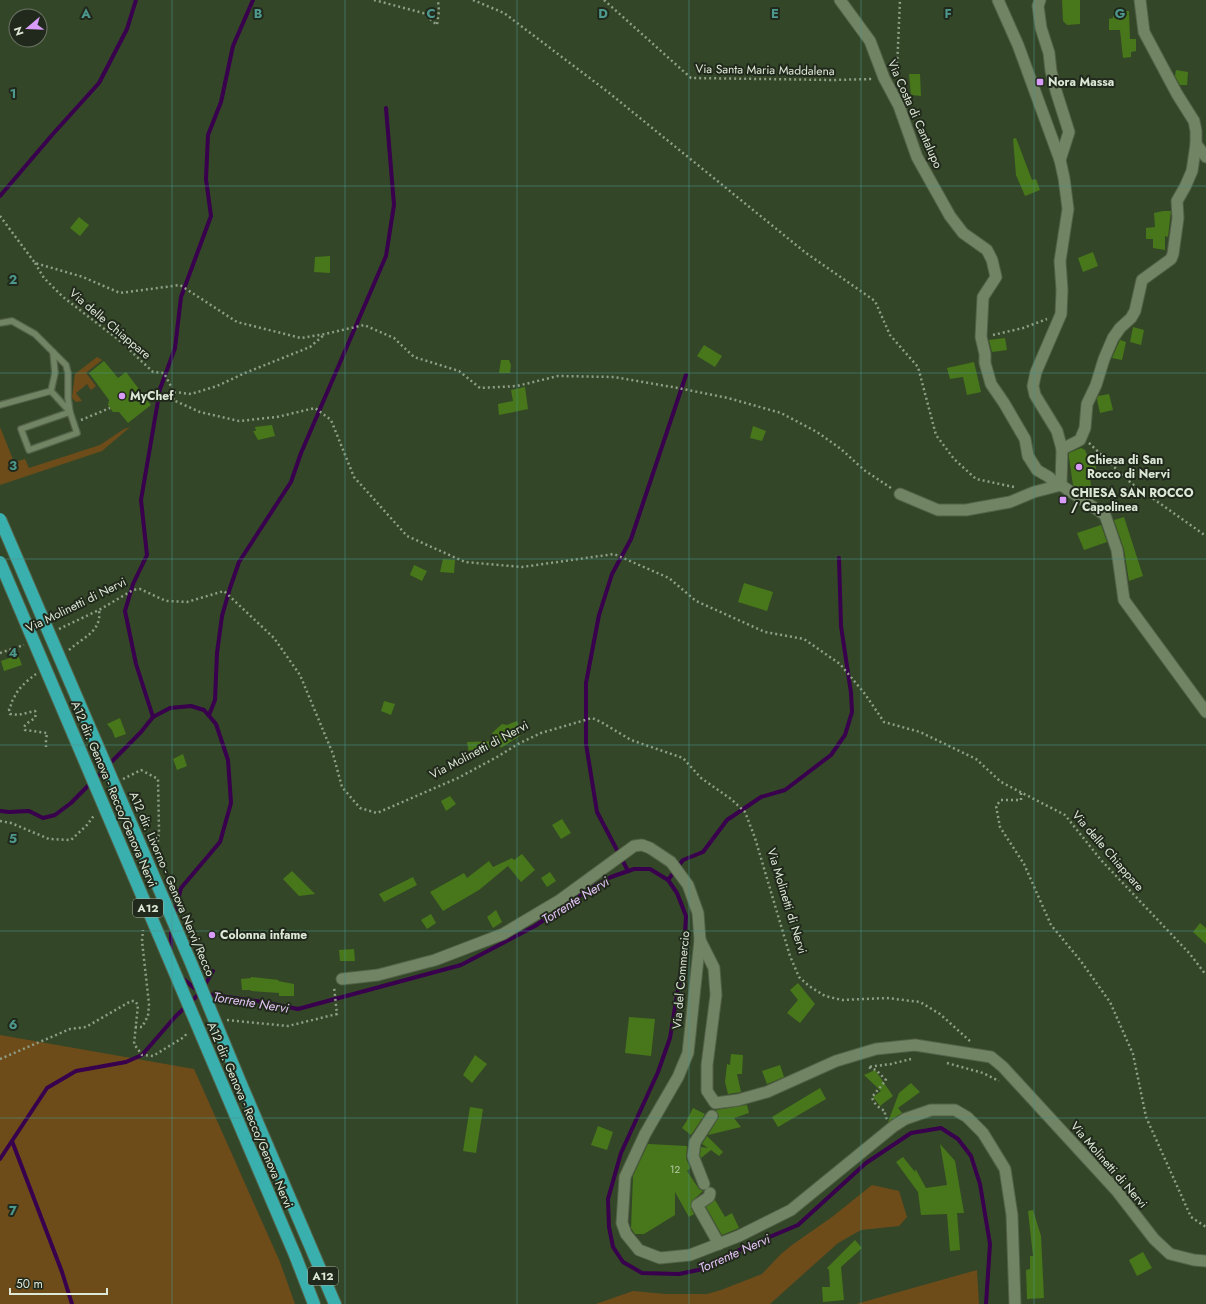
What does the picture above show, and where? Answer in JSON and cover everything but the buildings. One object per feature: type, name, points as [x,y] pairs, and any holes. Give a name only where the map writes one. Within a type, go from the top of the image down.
[{"type":"highway","name":"A12 dir. Livorno - Genova Nervi/Recco","points":[[0,519],[335,1304]]},
{"type":"highway","name":"A12 dir. Genova - Recco/Genova Nervi","points":[[0,562],[295,1255],[314,1304]]},
{"type":"street","name":"Via Costa di Cantalupo","points":[[840,0],[870,41],[884,78],[899,106],[917,157],[950,216],[963,233],[987,250],[992,260],[996,277],[983,297],[981,337],[985,354],[985,364],[991,384],[1025,439],[1028,456],[1037,470],[1105,515],[1117,550],[1124,600],[1206,712]]},
{"type":"street","points":[[900,494],[938,510],[966,510],[1010,502],[1034,492],[1059,485],[1062,449],[1057,431],[1034,395],[1033,386],[1036,372],[1061,314],[1062,290],[1060,261],[1068,209],[1060,160],[1018,45],[998,0]]},
{"type":"street","points":[[1004,13],[1007,0]]},
{"type":"street","points":[[1040,0],[1038,6],[1041,28],[1049,53],[1051,72],[1056,91],[1069,132],[1060,160]]},
{"type":"street","points":[[1062,449],[1080,440],[1085,428],[1087,404],[1096,385],[1104,359],[1120,328],[1131,318],[1135,310],[1142,280],[1171,259],[1178,218],[1177,201],[1186,187],[1192,171],[1196,144],[1194,121],[1177,94],[1144,32],[1140,0]]},
{"type":"street","points":[[1196,144],[1202,136],[1206,134]]},
{"type":"street","points":[[1196,144],[1206,157]]},
{"type":"street","name":"Via del Commercio","points":[[342,979],[378,976],[435,960],[503,934],[560,900],[634,846],[642,845],[650,848],[671,862],[688,885],[698,913],[700,940],[688,1053],[678,1077],[645,1134],[625,1177],[622,1223],[626,1234],[639,1250],[660,1258],[690,1256],[739,1236],[791,1210],[894,1126],[905,1119],[931,1110],[955,1110],[967,1117],[983,1133],[1005,1169],[1012,1215],[1015,1304]]},
{"type":"street","name":"Via Molinetti di Nervi","points":[[700,940],[714,968],[716,995],[707,1065],[707,1091],[715,1103],[738,1100],[767,1092],[836,1061],[876,1049],[915,1045],[991,1057],[1003,1067],[1116,1190],[1154,1239],[1170,1254],[1194,1260],[1206,1260]]},
{"type":"street","points":[[712,1116],[695,1142],[693,1156],[709,1197],[697,1205],[719,1244]]},
{"type":"lane","points":[[0,323],[12,321],[35,334],[66,365],[68,373],[68,398],[70,412],[77,433],[29,450],[21,429],[70,412]]},
{"type":"lane","points":[[51,391],[55,373],[54,352]]},
{"type":"lane","points":[[0,405],[51,391]]},
{"type":"lane","points":[[51,391],[70,412]]},
{"type":"path","points":[[374,0],[423,13],[437,25],[439,11],[438,0]]},
{"type":"path","points":[[473,0],[504,13],[608,92],[806,253],[875,301],[890,335],[918,367],[936,434],[954,459],[976,479],[1034,492]]},
{"type":"path","name":"Via Santa Maria Maddalena","points":[[604,0],[691,78],[834,80],[884,78]]},
{"type":"path","points":[[884,78],[897,68],[900,0]]},
{"type":"path","points":[[0,216],[35,263],[83,277],[120,293],[180,286],[237,322],[301,338],[325,334],[364,324],[394,338],[414,358],[459,371],[480,388],[517,386],[558,376],[614,377],[728,398],[780,413],[817,432],[841,449],[864,470],[900,494]]},
{"type":"path","name":"Via delle Chiappare","points":[[35,263],[44,278],[63,297],[120,341],[153,372],[164,373],[174,392],[173,400],[200,412],[239,420],[277,417],[315,408],[331,420],[354,477],[407,536],[465,562],[522,567],[614,554],[669,578],[696,601],[766,632],[804,639],[840,664],[865,694],[884,722],[920,732],[976,760],[1001,782],[1065,815],[1101,860],[1190,954],[1206,975]]},
{"type":"path","points":[[981,337],[1022,328],[1061,314]]},
{"type":"path","points":[[174,392],[191,394],[217,386],[310,347],[325,334]]},
{"type":"path","points":[[74,423],[110,408]]},
{"type":"path","points":[[1080,440],[1092,444],[1131,483],[1206,536]]},
{"type":"path","name":"Via Molinetti di Nervi","points":[[54,631],[100,610],[133,590],[140,589],[166,601],[187,602],[224,591],[274,638],[300,675],[333,754],[342,787],[360,808],[377,813],[458,778],[518,744],[541,733],[592,718],[631,740],[683,758],[701,778],[731,799],[745,812],[755,838],[790,956],[799,977],[808,986],[825,996],[842,1000],[887,998],[920,1002],[940,1014],[975,1044]]},
{"type":"path","name":"Via Molinetti di Nervi","points":[[0,654],[26,644]]},
{"type":"path","points":[[1021,792],[1021,800],[1000,800],[996,806],[1000,827],[1024,864],[1051,925],[1080,960],[1110,1002],[1133,1054],[1146,1118],[1190,1217],[1206,1227]]},
{"type":"path","points":[[222,1019],[288,1026],[337,1014],[334,986],[342,979]]},
{"type":"path","points":[[0,1059],[70,1029],[86,1028],[131,1001],[135,1001],[138,1005],[134,1044],[142,1055],[153,1056],[184,1037],[192,1027]]},
{"type":"path","points":[[894,1126],[885,1116],[885,1111],[873,1102],[872,1096],[886,1080],[876,1070],[868,1067],[891,1064],[918,1057]]},
{"type":"path","points":[[946,1063],[983,1073],[1002,1082]]},
{"type":"shaded area","points":[[97,357],[102,360],[86,373],[96,386],[91,390],[87,384],[76,393],[82,401],[76,402],[72,398],[75,374]]},
{"type":"shaded area","points":[[0,427],[14,462],[25,459],[29,468],[100,445],[124,429],[130,427],[102,451],[0,485]]},
{"type":"shaded area","points":[[0,1035],[194,1069],[280,1262],[295,1304],[0,1304]]},
{"type":"shaded area","points":[[872,1185],[899,1191],[907,1217],[899,1226],[861,1230],[838,1243],[770,1304],[596,1304],[633,1291],[665,1294],[707,1294],[762,1274],[792,1245],[832,1217]]},
{"type":"shaded area","points":[[977,1270],[979,1304],[856,1304]]},
{"type":"waterway","points":[[0,196],[99,83],[127,29],[136,0]]},
{"type":"waterway","points":[[153,717],[136,664],[125,611],[133,584],[147,555],[141,500],[160,389],[175,348],[181,297],[211,216],[206,179],[208,135],[221,102],[233,46],[253,0]]},
{"type":"waterway","points":[[209,715],[215,700],[217,653],[222,616],[239,562],[291,482],[301,453],[386,256],[394,205],[386,108]]},
{"type":"waterway","points":[[628,871],[597,812],[586,744],[586,683],[599,615],[612,574],[631,539],[686,375]]},
{"type":"waterway","points":[[668,880],[683,860],[703,852],[727,820],[761,797],[785,790],[831,755],[845,735],[852,712],[851,693],[841,626],[839,558]]},
{"type":"waterway","name":"Torrente Nervi","points":[[0,811],[29,811],[43,818],[55,815],[71,803],[141,732],[153,717],[170,708],[191,706],[204,710],[216,724],[228,760],[231,803],[220,842],[181,888],[174,915]]},
{"type":"waterway","name":"Torrente Nervi","points":[[207,994],[263,1002],[298,1009],[461,965],[535,926],[588,890],[611,877],[634,869],[650,869],[668,880],[677,893],[686,916],[684,952],[670,1038],[658,1072],[621,1153],[608,1199],[609,1227],[613,1247],[623,1262],[642,1273],[679,1274],[703,1269],[743,1248],[798,1225],[866,1163],[911,1133],[941,1128],[958,1139],[971,1156],[980,1184],[990,1244],[986,1304]]},
{"type":"waterway","name":"Torrente Nervi","points":[[171,927],[171,952]]},
{"type":"waterway","points":[[0,1159],[47,1088],[76,1071],[126,1062],[142,1055],[175,1017],[200,993],[213,971]]},
{"type":"waterway","name":"Torrente Nervi","points":[[181,977],[199,992]]},
{"type":"waterway","points":[[12,1141],[62,1272],[72,1304]]},
{"type":"place","name":"Nora Massa","points":[[1040,82]]},
{"type":"place","name":"MyChef","points":[[122,396]]},
{"type":"place","name":"Chiesa di San Rocco di Nervi","points":[[1079,467]]},
{"type":"place","name":"CHIESA SAN ROCCO / Capolinea","points":[[1063,500]]},
{"type":"place","name":"Colonna infame","points":[[212,935]]}]
